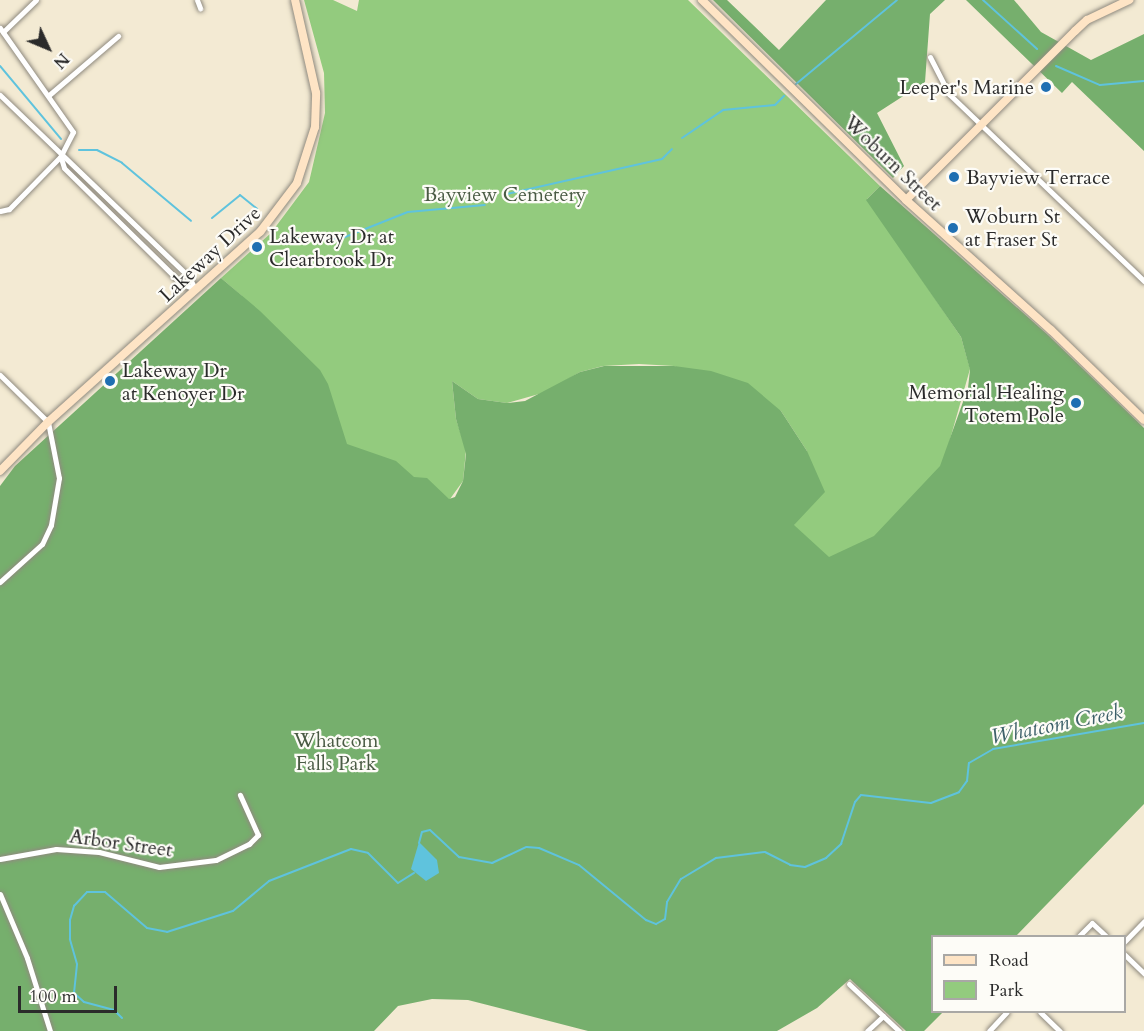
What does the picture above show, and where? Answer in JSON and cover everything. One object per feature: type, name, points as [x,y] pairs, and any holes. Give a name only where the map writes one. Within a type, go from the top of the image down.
[{"type":"street","points":[[0,211],[9,209],[60,157],[73,132],[1,30],[36,0]]},
{"type":"street","points":[[197,0],[200,8]]},
{"type":"street","name":"Lakeway Drive","points":[[0,471],[48,422],[260,232],[302,174],[315,127],[316,93],[295,0]]},
{"type":"street","name":"Woburn Street","points":[[702,0],[906,200],[1051,330],[1144,420]]},
{"type":"street","points":[[906,200],[1074,31],[1087,20],[1129,0]]},
{"type":"street","points":[[49,95],[118,36]]},
{"type":"street","points":[[930,57],[949,94],[1144,281]]},
{"type":"street","points":[[0,95],[60,157],[144,232],[189,277],[195,289]]},
{"type":"street","points":[[60,157],[64,168],[182,284],[195,289]]},
{"type":"street","points":[[0,375],[48,422],[58,471],[51,525],[39,548],[0,582]]},
{"type":"street","name":"Arbor Street","points":[[0,859],[56,849],[99,852],[159,867],[216,860],[249,844],[258,835],[240,795]]},
{"type":"street","points":[[0,894],[27,958],[50,1031]]},
{"type":"street","points":[[1126,941],[1144,921]]},
{"type":"street","points":[[1080,935],[1092,923],[1105,935]]},
{"type":"street","points":[[1126,955],[1144,973]]},
{"type":"street","points":[[849,984],[899,1031]]},
{"type":"street","points":[[988,1031],[1005,1013]]},
{"type":"street","points":[[1042,1013],[1060,1031]]},
{"type":"street","points":[[867,1031],[883,1016]]},
{"type":"green space","name":"Bayview Cemetery","points":[[304,0],[333,0],[357,11],[359,0],[688,0],[880,186],[867,199],[961,337],[970,369],[926,524],[425,814],[179,355],[242,296],[221,278],[271,233],[309,182],[325,113],[324,73]],"holes":[[[639,364],[674,366],[781,411],[807,451],[794,525],[450,499],[463,481],[466,450],[456,419],[452,381],[478,399],[507,403],[546,392],[580,372],[603,366]]]},
{"type":"green space","points":[[713,0],[727,0],[779,50],[826,0],[945,0],[930,14],[925,82],[877,113],[904,166],[893,178]]},
{"type":"green space","points":[[966,0],[1014,0],[1041,32],[1091,60],[1144,34],[1144,151],[1072,82],[1062,93]]},
{"type":"green space","name":"Whatcom Falls Park","points":[[880,186],[1048,335],[1144,428],[1144,804],[1017,935],[931,935],[931,1013],[942,1013],[924,1031],[906,1031],[850,979],[817,1008],[777,1031],[588,1031],[468,1000],[432,999],[398,1006],[374,1031],[0,1031],[0,486],[15,466],[221,278],[260,311],[320,370],[328,384],[347,444],[396,461],[414,477],[427,478],[449,499],[455,497],[463,481],[466,454],[456,419],[452,381],[478,399],[507,403],[525,401],[580,372],[604,366],[674,366],[711,371],[748,383],[781,411],[807,451],[825,492],[794,525],[829,557],[874,536],[940,466],[968,388],[970,370],[961,337],[866,200]]},
{"type":"water","points":[[419,842],[437,860],[439,873],[426,881],[411,869]]},
{"type":"waterway","points":[[796,84],[897,0]]},
{"type":"waterway","points":[[983,0],[1037,49]]},
{"type":"waterway","points":[[0,66],[61,139]]},
{"type":"waterway","points":[[1056,66],[1100,85],[1144,81]]},
{"type":"waterway","points":[[682,138],[723,110],[775,105],[784,96]]},
{"type":"waterway","points":[[507,194],[662,159],[672,149]]},
{"type":"waterway","points":[[79,150],[97,150],[122,163],[191,221]]},
{"type":"waterway","points":[[212,218],[240,195],[257,209]]},
{"type":"waterway","points":[[283,239],[340,239],[408,212],[485,205]]},
{"type":"waterway","name":"Whatcom Creek","points":[[419,843],[422,832],[430,830],[459,857],[492,863],[527,847],[539,848],[579,865],[646,920],[656,924],[665,919],[667,902],[681,879],[716,858],[765,852],[790,865],[805,867],[826,858],[841,844],[855,802],[861,795],[931,803],[959,792],[967,781],[969,763],[993,749],[1144,723]]},
{"type":"waterway","name":"Whatcom Creek","points":[[122,1018],[114,1010],[84,1002],[74,993],[77,964],[70,939],[70,920],[74,906],[87,892],[105,892],[147,928],[167,932],[233,911],[269,881],[351,849],[368,853],[398,883],[414,873]]},
{"type":"place","name":"Leeper's Marine","points":[[1046,87]]},
{"type":"place","name":"Bayview Terrace","points":[[954,177]]},
{"type":"place","name":"Woburn St at Fraser St","points":[[953,228]]},
{"type":"place","name":"Lakeway Dr at Clearbrook Dr","points":[[257,247]]},
{"type":"place","name":"Lakeway Dr at Kenoyer Dr","points":[[110,381]]},
{"type":"place","name":"Memorial Healing Totem Pole","points":[[1076,403]]}]
